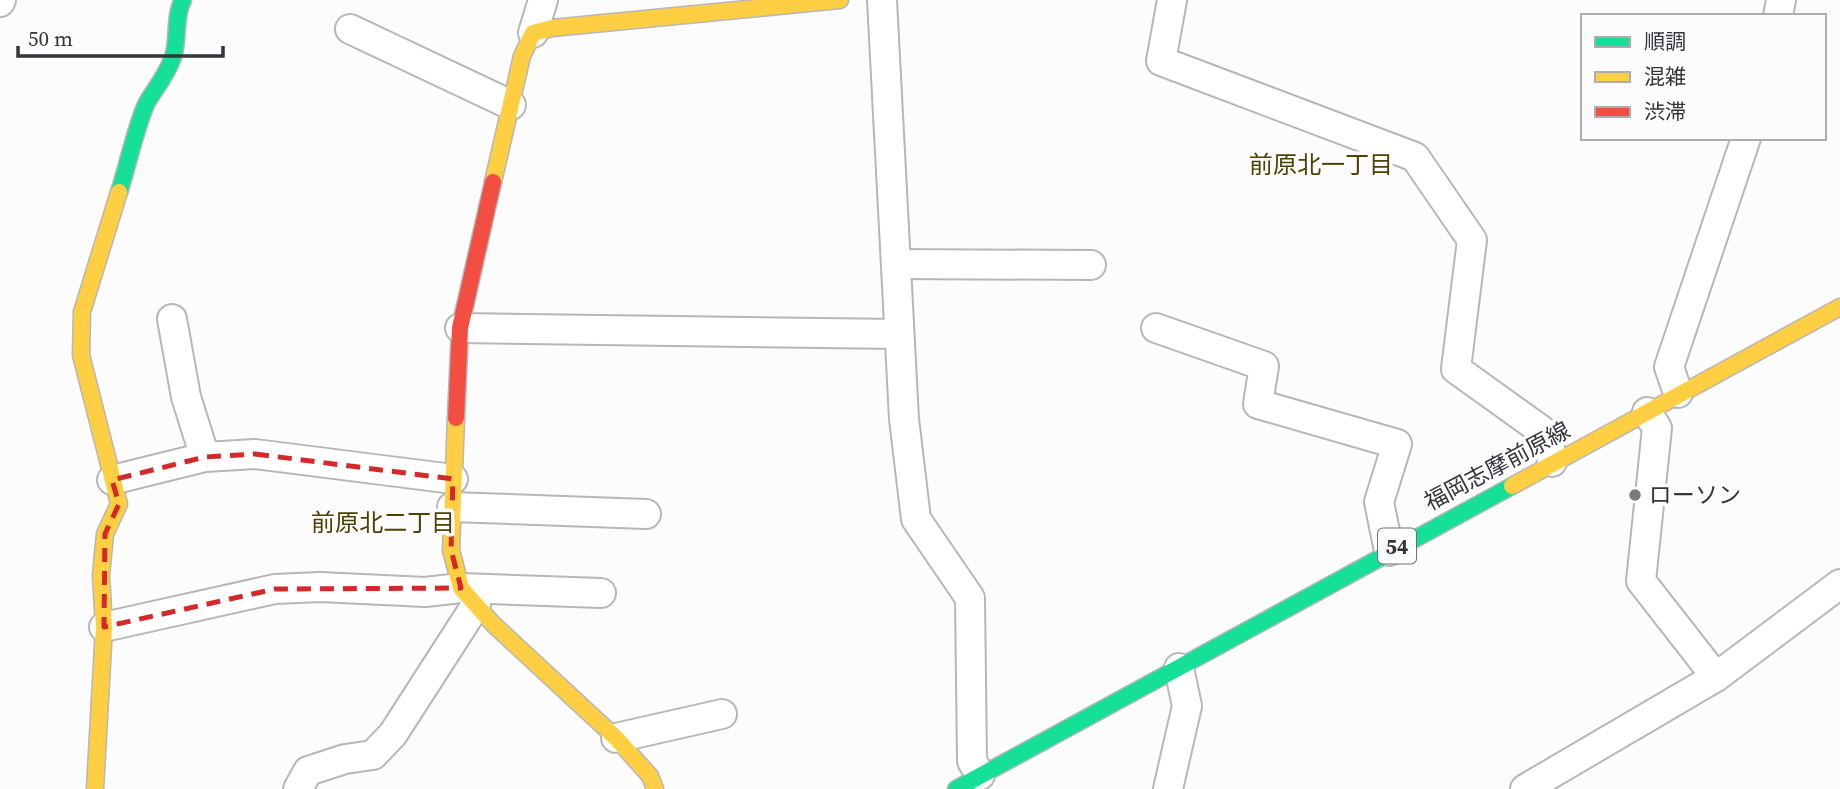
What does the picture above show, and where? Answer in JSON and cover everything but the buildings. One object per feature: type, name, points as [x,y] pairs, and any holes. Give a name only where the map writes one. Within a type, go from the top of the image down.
[{"type":"street","points":[[95,789],[104,627],[101,575],[105,534],[119,504],[81,355],[82,312],[148,100],[162,86],[181,23],[178,9],[183,0]]},
{"type":"street","points":[[543,0],[533,33],[522,56],[460,328],[451,550],[469,596],[616,738],[650,776],[656,789]]},
{"type":"street","points":[[533,33],[552,28],[840,0]]},
{"type":"street","points":[[882,0],[904,419],[916,519],[970,598],[972,761],[980,775]]},
{"type":"street","points":[[1172,0],[1161,61],[1415,157],[1472,240],[1456,369],[1548,435],[1552,462]]},
{"type":"street","points":[[350,29],[511,105]]},
{"type":"street","points":[[1678,393],[1670,367],[1745,140]]},
{"type":"street","points":[[895,264],[1091,265]]},
{"type":"street","name":"福岡志摩前原線","points":[[956,789],[1840,307]]},
{"type":"street","points":[[172,319],[186,397],[205,457]]},
{"type":"street","points":[[460,328],[899,334]]},
{"type":"street","points":[[1156,328],[1264,366],[1258,404],[1397,444],[1378,502],[1389,551]]},
{"type":"street","points":[[1647,412],[1657,428],[1641,581],[1716,677]]},
{"type":"street","points":[[112,480],[205,457],[256,454],[453,493],[646,514]]},
{"type":"street","points":[[1525,789],[1716,677],[1840,584]]},
{"type":"street","points":[[104,627],[275,589],[320,587],[469,596],[601,593]]},
{"type":"street","points":[[298,789],[308,771],[345,759],[373,755],[393,734],[469,596]]},
{"type":"street","points":[[1168,789],[1187,706],[1179,668]]},
{"type":"street","points":[[616,738],[722,714]]},
{"type":"highlighted area","points":[[255,454],[453,479],[451,550],[461,588],[275,589],[104,627],[105,534],[119,504],[112,480],[205,457]]},
{"type":"traffic: fast","points":[[119,192],[145,106],[173,57],[178,13],[183,0]]},
{"type":"traffic: fast","points":[[956,789],[1512,486]]},
{"type":"traffic: slow","points":[[493,182],[522,56],[533,33],[552,28],[840,0]]},
{"type":"traffic: slow","points":[[95,789],[104,627],[101,575],[105,534],[119,504],[81,355],[82,312],[119,192]]},
{"type":"traffic: slow","points":[[1512,486],[1840,307]]},
{"type":"traffic: slow","points":[[456,418],[451,550],[461,588],[493,624],[616,738],[650,776],[655,789]]},
{"type":"traffic: jam","points":[[456,418],[460,328],[493,182]]},
{"type":"place","name":"ローソン","points":[[1635,495]]},
{"type":"district","name":"前原北一丁目","points":[[1321,164]]},
{"type":"district","name":"前原北二丁目","points":[[383,522]]}]
